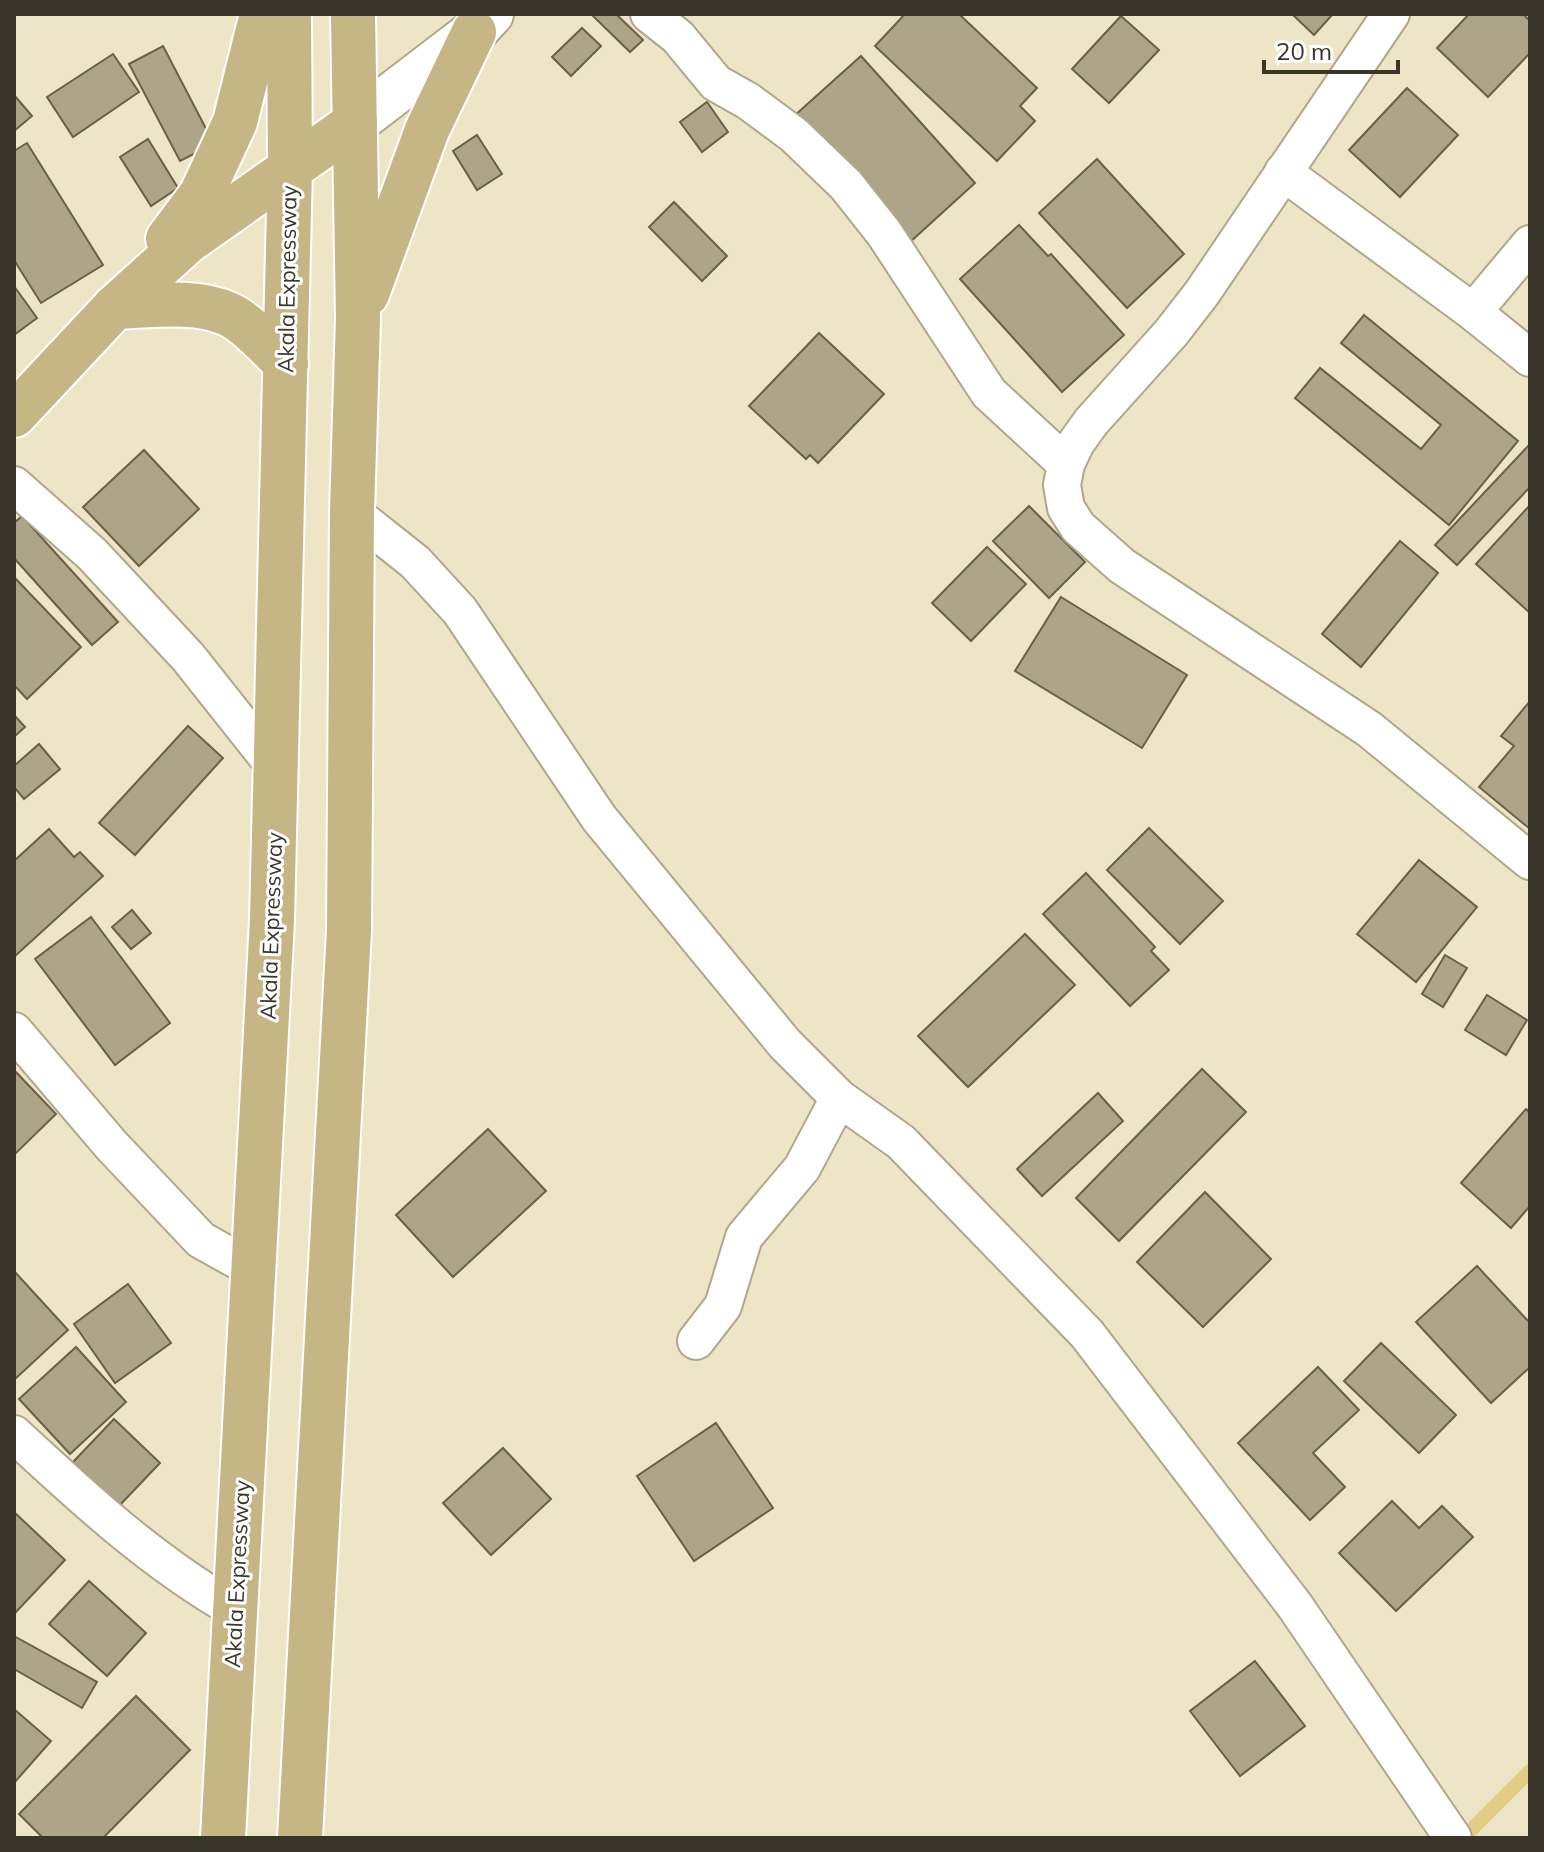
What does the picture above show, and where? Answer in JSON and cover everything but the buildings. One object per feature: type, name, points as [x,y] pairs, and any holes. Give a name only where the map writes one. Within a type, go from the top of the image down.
[{"type":"main road","name":"Akala Expressway","points":[[223,1838],[272,920],[290,168],[289,14]]},
{"type":"main road","points":[[300,1838],[349,930],[352,512],[358,319],[353,14]]},
{"type":"main road","points":[[115,307],[201,195],[235,122],[252,23]]},
{"type":"main road","points":[[358,319],[427,130],[482,23]]},
{"type":"main road","points":[[14,415],[115,307],[188,241],[355,123]]},
{"type":"main road","points":[[115,307],[198,305],[230,314],[286,364]]},
{"type":"street","points":[[649,14],[678,37],[716,83],[748,101],[794,135],[846,185],[884,233],[989,393],[1066,464]]},
{"type":"street","points":[[1391,14],[1202,293],[1076,443],[1066,464],[1062,485],[1066,508],[1078,527],[1122,566],[1369,729],[1530,861]]},
{"type":"street","points":[[355,123],[482,23]]},
{"type":"street","points":[[1283,172],[1473,312],[1530,358]]},
{"type":"street","points":[[1473,312],[1530,244]]},
{"type":"street","points":[[14,485],[92,554],[188,657],[276,768]]},
{"type":"street","points":[[352,512],[415,562],[460,611],[599,818],[785,1044],[839,1098],[901,1142],[1087,1334],[1295,1606],[1453,1838]]},
{"type":"street","points":[[14,1031],[112,1146],[201,1240],[253,1269]]},
{"type":"street","points":[[696,1341],[723,1306],[744,1237],[802,1168],[839,1098]]},
{"type":"street","points":[[14,1434],[119,1528],[186,1580],[236,1610]]},
{"type":"waterway","points":[[1463,1838],[1530,1771]]}]
